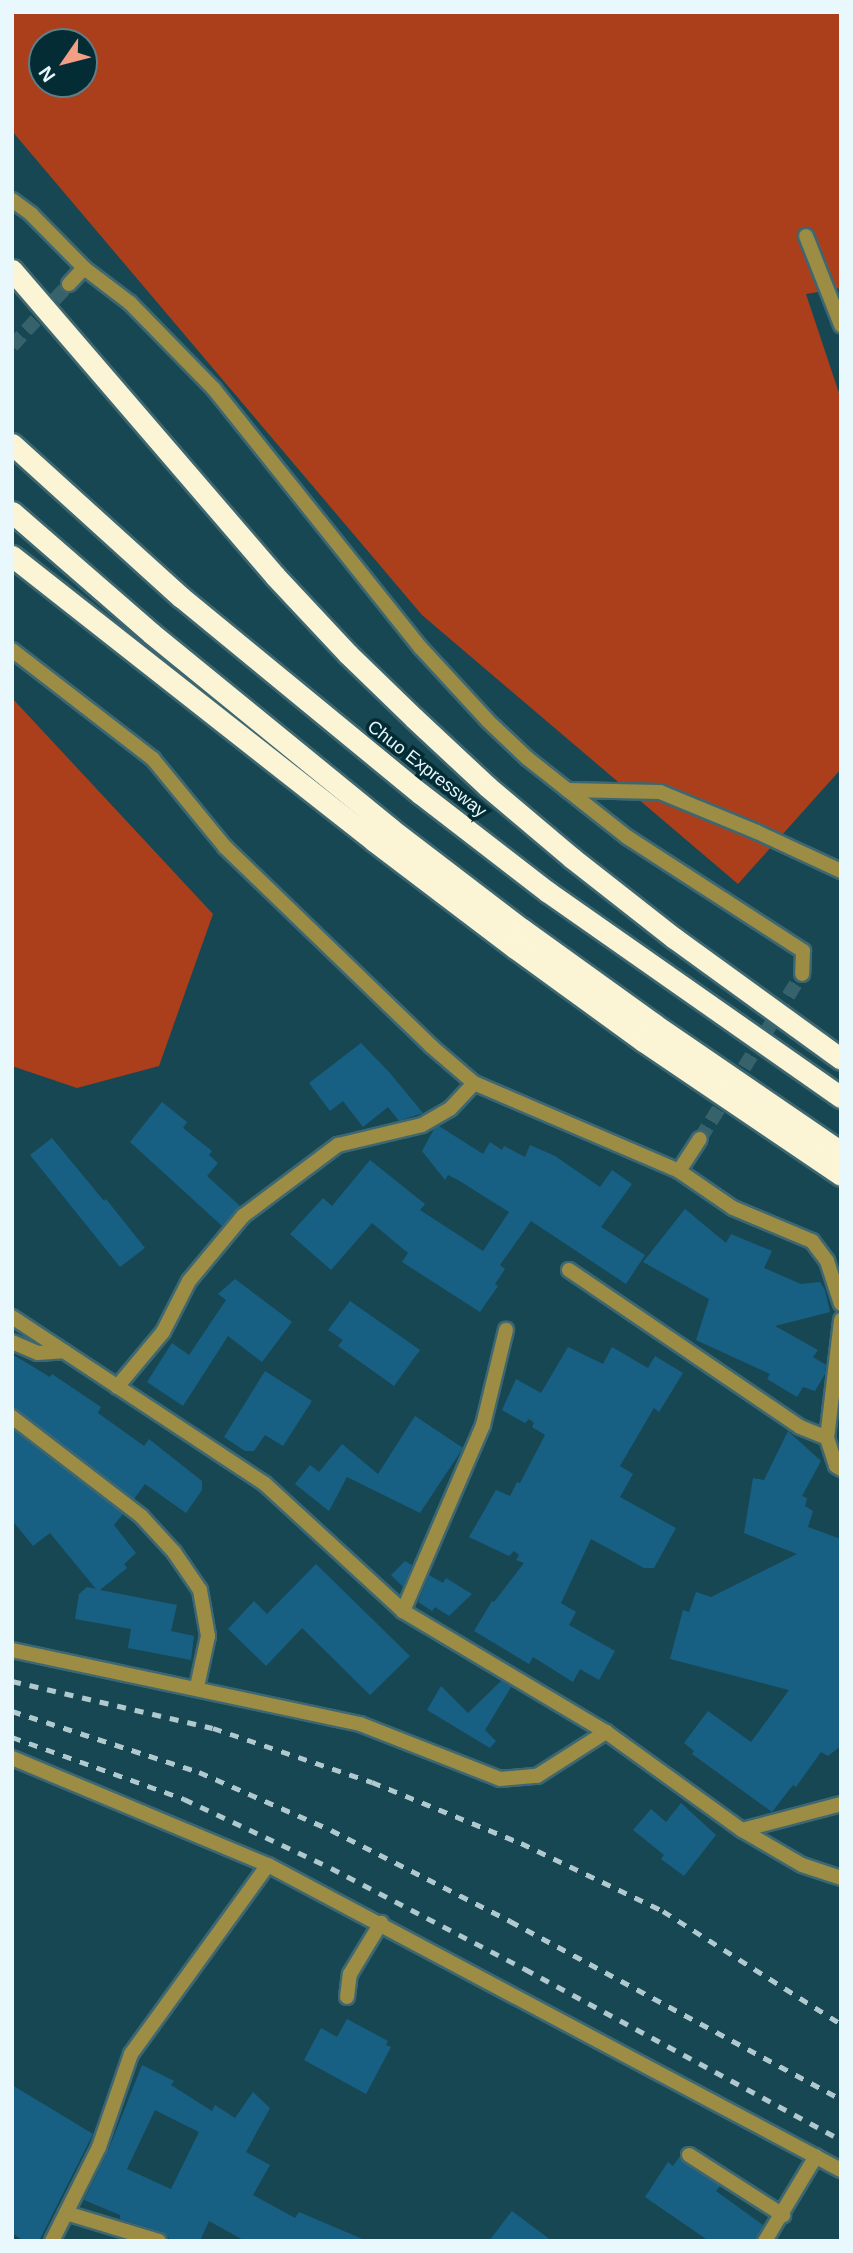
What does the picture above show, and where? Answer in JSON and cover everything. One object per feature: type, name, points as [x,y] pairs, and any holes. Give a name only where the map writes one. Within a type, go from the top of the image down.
[{"type":"highway","points":[[12,270],[275,576],[348,654],[414,718],[488,787],[572,858],[674,938],[841,1059]]},
{"type":"highway","name":"Chuo Expressway","points":[[12,444],[181,597],[421,794],[548,892],[841,1097]]},
{"type":"highway","points":[[12,512],[151,634],[413,845],[632,1008],[841,1152]]},
{"type":"highway","points":[[12,556],[374,841],[515,948],[654,1049],[841,1175]]},
{"type":"street","points":[[12,200],[31,214],[84,268],[130,303],[214,389],[420,647],[488,721],[567,790],[627,837],[803,951],[802,974]]},
{"type":"street","points":[[806,236],[841,325]]},
{"type":"street","points":[[69,284],[84,268]]},
{"type":"street","points":[[12,650],[153,759],[225,847],[431,1046],[474,1083],[679,1171],[733,1208],[812,1241],[827,1261],[841,1304]]},
{"type":"street","points":[[567,790],[660,792],[757,832],[841,871]]},
{"type":"street","points":[[117,1387],[163,1332],[189,1281],[243,1216],[338,1145],[422,1125],[450,1109],[474,1083]]},
{"type":"street","points":[[679,1171],[700,1139]]},
{"type":"street","points":[[569,1270],[800,1427],[827,1438]]},
{"type":"street","points":[[12,1317],[265,1484],[402,1611],[606,1732],[742,1830],[802,1865],[841,1878]]},
{"type":"street","points":[[841,1320],[827,1438],[836,1466],[841,1469]]},
{"type":"street","points":[[402,1611],[484,1426],[506,1330]]},
{"type":"street","points":[[12,1342],[38,1353],[64,1351]]},
{"type":"street","points":[[12,1417],[141,1516],[174,1552],[200,1590],[208,1636],[197,1687]]},
{"type":"street","points":[[12,1650],[197,1687],[360,1724],[500,1779],[537,1776],[606,1732]]},
{"type":"street","points":[[12,1758],[268,1865],[841,2170]]},
{"type":"street","points":[[742,1830],[841,1804]]},
{"type":"street","points":[[52,2241],[99,2147],[131,2054],[268,1865]]},
{"type":"street","points":[[346,1997],[350,1974],[381,1923]]},
{"type":"street","points":[[689,2155],[783,2215]]},
{"type":"street","points":[[765,2241],[816,2156]]},
{"type":"street","points":[[66,2213],[159,2241]]},
{"type":"shaded area","points":[[12,12],[841,12],[841,288],[806,294],[841,399],[841,769],[738,884],[422,615],[12,131]]},
{"type":"shaded area","points":[[12,698],[213,914],[159,1066],[77,1088],[12,1066]]},
{"type":"building","points":[[361,1043],[423,1113],[399,1121],[388,1107],[363,1127],[343,1101],[330,1111],[309,1083]]},
{"type":"building","points":[[162,1102],[187,1122],[183,1128],[212,1151],[209,1155],[218,1163],[207,1176],[240,1206],[222,1226],[130,1142]]},
{"type":"building","points":[[439,1126],[483,1154],[490,1142],[502,1150],[504,1146],[525,1157],[530,1145],[555,1156],[600,1187],[612,1170],[632,1184],[601,1227],[645,1255],[626,1284],[531,1221],[500,1265],[505,1269],[495,1284],[498,1286],[480,1312],[402,1262],[408,1253],[372,1223],[331,1270],[290,1234],[323,1198],[332,1206],[370,1160],[425,1204],[420,1210],[483,1251],[509,1212],[448,1175],[445,1180],[422,1151],[434,1129]]},
{"type":"building","points":[[52,1138],[145,1248],[120,1267],[30,1155]]},
{"type":"building","points":[[685,1209],[726,1243],[731,1234],[772,1251],[764,1268],[801,1284],[820,1282],[825,1290],[830,1312],[775,1326],[818,1350],[813,1357],[826,1365],[825,1374],[815,1391],[803,1387],[797,1397],[767,1379],[770,1374],[696,1340],[709,1299],[643,1262]]},
{"type":"building","points":[[235,1279],[292,1322],[262,1362],[228,1336],[183,1406],[147,1382],[172,1343],[189,1355],[226,1300],[218,1294]]},
{"type":"building","points":[[350,1301],[420,1350],[394,1386],[338,1346],[343,1340],[328,1330]]},
{"type":"building","points":[[568,1347],[603,1364],[612,1347],[648,1368],[655,1356],[683,1373],[659,1412],[654,1408],[620,1466],[633,1474],[620,1497],[676,1528],[654,1568],[644,1568],[591,1539],[561,1603],[576,1612],[569,1625],[615,1651],[599,1680],[580,1669],[573,1682],[533,1657],[529,1664],[474,1631],[492,1601],[494,1602],[524,1563],[516,1560],[519,1555],[514,1551],[509,1556],[469,1537],[496,1490],[510,1496],[517,1482],[520,1483],[545,1435],[532,1427],[534,1423],[529,1419],[525,1423],[502,1410],[516,1379],[541,1393]]},
{"type":"building","points":[[12,1354],[50,1377],[52,1374],[101,1407],[98,1413],[144,1446],[149,1439],[202,1481],[202,1490],[186,1513],[145,1484],[134,1499],[12,1408]]},
{"type":"building","points":[[265,1371],[312,1401],[283,1446],[265,1435],[254,1451],[245,1451],[224,1437]]},
{"type":"building","points":[[415,1416],[463,1448],[420,1513],[347,1477],[329,1511],[295,1484],[310,1465],[319,1472],[342,1444],[378,1474]]},
{"type":"building","points":[[12,1429],[123,1514],[114,1525],[136,1553],[124,1564],[127,1568],[100,1590],[177,1605],[171,1631],[194,1636],[191,1660],[128,1648],[131,1629],[75,1619],[79,1594],[87,1587],[96,1589],[50,1533],[33,1546],[12,1520]]},
{"type":"building","points":[[788,1431],[821,1461],[802,1496],[807,1498],[805,1506],[813,1511],[808,1527],[841,1539],[841,1746],[828,1756],[821,1752],[796,1787],[793,1785],[772,1812],[692,1754],[694,1751],[684,1743],[708,1711],[751,1742],[789,1690],[670,1659],[683,1610],[689,1612],[696,1592],[711,1597],[797,1554],[744,1533],[753,1478],[764,1480]]},
{"type":"building","points":[[405,1561],[412,1565],[403,1587],[391,1575]]},
{"type":"building","points":[[316,1564],[410,1656],[370,1695],[302,1628],[266,1666],[228,1629],[254,1601],[267,1614]]},
{"type":"building","points":[[429,1575],[443,1583],[446,1578],[472,1594],[449,1616],[435,1607],[432,1611],[418,1602]]},
{"type":"building","points":[[501,1681],[511,1687],[485,1730],[496,1741],[490,1748],[427,1710],[441,1686],[468,1713]]},
{"type":"building","points":[[681,1803],[716,1835],[684,1876],[661,1859],[664,1855],[633,1830],[651,1809],[666,1822]]},
{"type":"building","points":[[347,2019],[388,2041],[386,2045],[391,2047],[366,2094],[304,2060],[321,2028],[337,2037]]},
{"type":"building","points":[[142,2065],[174,2081],[171,2085],[212,2111],[215,2105],[235,2118],[253,2092],[270,2108],[246,2152],[270,2165],[253,2195],[295,2218],[299,2212],[367,2241],[245,2241],[209,2221],[200,2241],[172,2241],[162,2232],[120,2219],[120,2215],[84,2200],[108,2151]],"holes":[[[155,2110],[199,2132],[171,2189],[127,2169]]]},
{"type":"building","points":[[12,2085],[93,2134],[39,2241],[24,2241],[12,2233]]},
{"type":"building","points":[[680,2156],[684,2163],[720,2186],[716,2191],[763,2225],[755,2241],[709,2241],[645,2197],[668,2162],[673,2166]]},
{"type":"building","points":[[512,2211],[552,2241],[489,2241]]},
{"type":"tunnel","points":[[12,346],[69,284]]},
{"type":"tunnel","points":[[700,1139],[802,974]]},
{"type":"railway","points":[[12,1681],[213,1728],[372,1782],[521,1843],[663,1911],[841,2024]]},
{"type":"railway","points":[[12,1711],[199,1772],[331,1830],[510,1921],[841,2099]]},
{"type":"railway","points":[[12,1737],[184,1799],[331,1868],[525,1969],[841,2140]]}]
